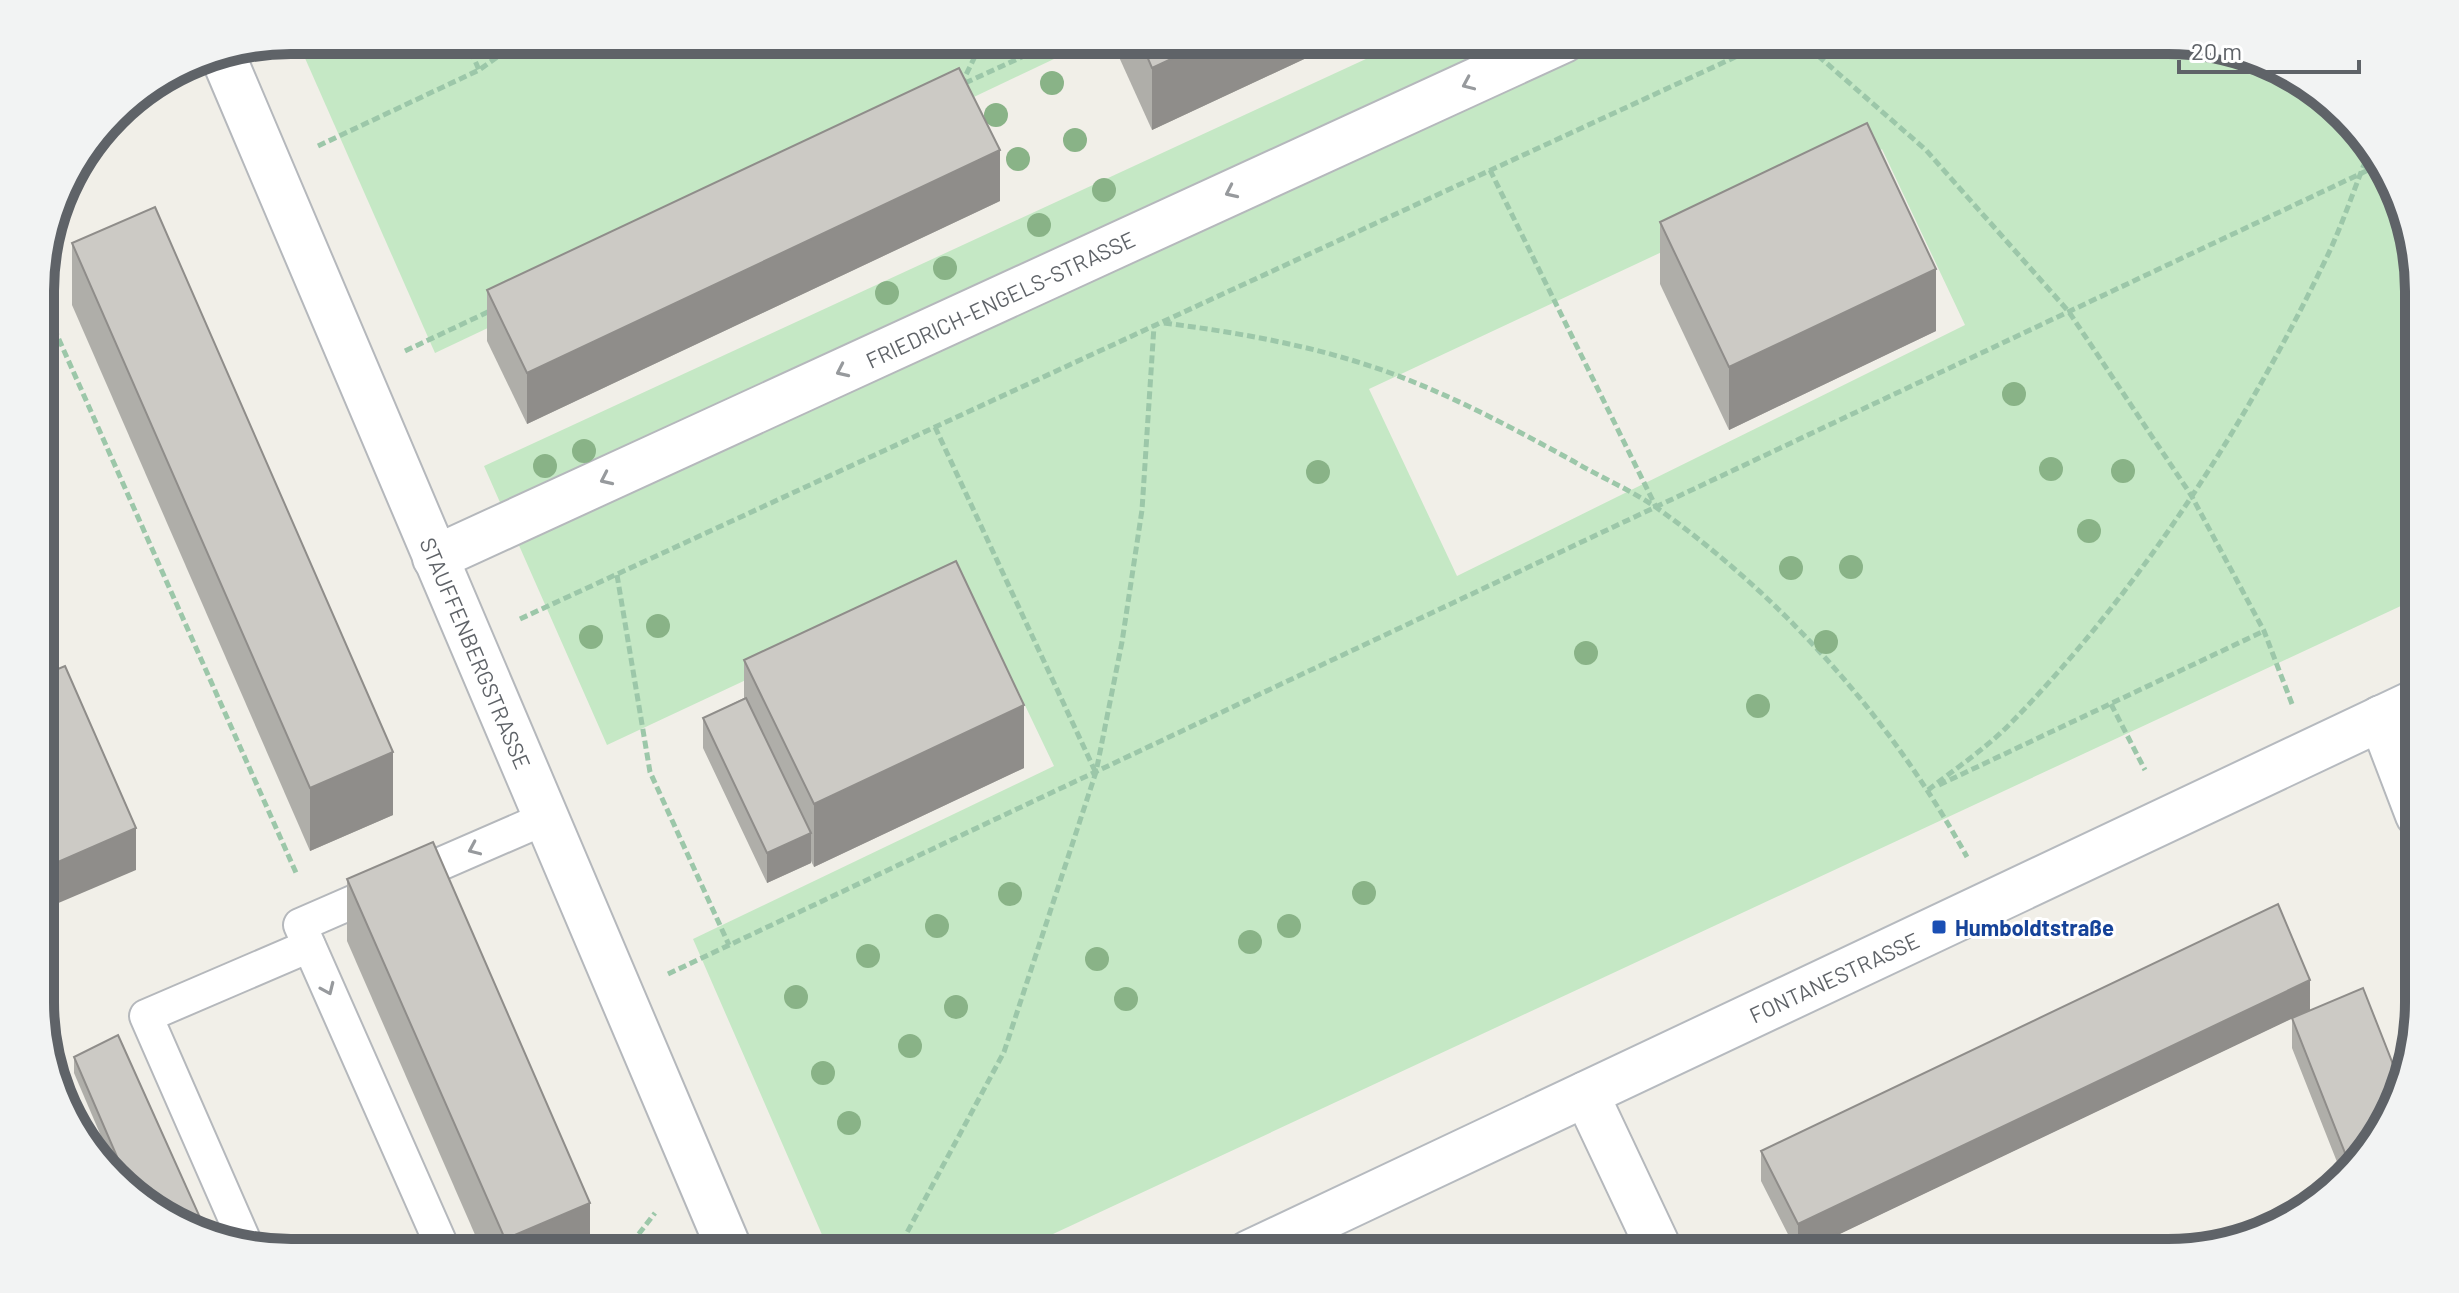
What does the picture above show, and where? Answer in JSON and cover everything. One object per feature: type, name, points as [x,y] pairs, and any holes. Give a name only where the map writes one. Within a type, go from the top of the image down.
[{"type":"street","name":"FRIEDRICH-ENGELS-STRASSE","points":[[435,558],[1533,54]]},
{"type":"street","name":"STAUFFENBERGSTRASSE","points":[[226,63],[725,1239]]},
{"type":"street","name":"FONTANESTRASSE","points":[[1280,1238],[2400,709]]},
{"type":"street","points":[[2400,709],[2405,738]]},
{"type":"street","points":[[1586,1094],[1654,1238]]},
{"type":"lane","points":[[241,1233],[146,1016],[546,818]]},
{"type":"lane","points":[[312,932],[439,1239]]},
{"type":"path","points":[[471,641],[1741,54]]},
{"type":"path","points":[[1816,54],[1926,150],[2069,312],[2191,495],[2264,631],[2312,751]]},
{"type":"path","points":[[472,55],[479,70]]},
{"type":"path","points":[[270,167],[479,70],[500,55]]},
{"type":"path","points":[[964,84],[977,55]]},
{"type":"path","points":[[950,90],[1027,55]]},
{"type":"path","points":[[1928,790],[2007,727],[2073,654],[2191,495],[2288,334],[2325,262],[2365,161]]},
{"type":"path","points":[[621,996],[2371,169]]},
{"type":"path","points":[[1490,170],[1656,507]]},
{"type":"path","points":[[357,374],[498,307]]},
{"type":"path","points":[[1161,322],[1301,346],[1415,383],[1535,440],[1656,507],[1749,583],[1828,659],[1928,790],[1991,902]]},
{"type":"path","points":[[904,1239],[1004,1052],[1096,772],[1122,642],[1142,510],[1154,326]]},
{"type":"path","points":[[55,331],[312,932]]},
{"type":"path","points":[[935,427],[1096,772]]},
{"type":"path","points":[[617,575],[650,772],[729,945]]},
{"type":"path","points":[[1928,790],[2264,631]]},
{"type":"path","points":[[2111,704],[2147,775]]},
{"type":"green space","points":[[1376,54],[2199,56],[2229,62],[2273,78],[2300,94],[2336,123],[2373,172],[2397,230],[2405,291],[2405,604],[1043,1239],[824,1239],[693,939],[1054,766],[964,578],[607,745],[484,466]],"holes":[[[1882,149],[1965,325],[1457,576],[1369,389]]]},
{"type":"green space","points":[[304,55],[1063,55],[435,353]]},
{"type":"building","points":[[1146,55],[1181,55],[1152,68]]},
{"type":"building","points":[[959,68],[1000,150],[527,373],[487,290]]},
{"type":"building","points":[[1867,123],[1936,269],[1729,367],[1660,222]]},
{"type":"building","points":[[155,207],[393,752],[310,788],[72,243]]},
{"type":"building","points":[[956,561],[1024,705],[814,804],[744,660]]},
{"type":"building","points":[[65,666],[136,828],[54,864],[54,670]]},
{"type":"building","points":[[746,698],[811,833],[767,853],[703,718]]},
{"type":"building","points":[[433,842],[590,1203],[505,1239],[347,879]]},
{"type":"building","points":[[2278,904],[2310,980],[1798,1224],[1761,1151]]},
{"type":"building","points":[[2363,988],[2395,1068],[2381,1107],[2347,1157],[2292,1018]]},
{"type":"building","points":[[118,1035],[202,1222],[159,1199],[121,1166],[74,1057]]},
{"type":"place","name":"Humboldtstraße","points":[[1939,927]]}]
